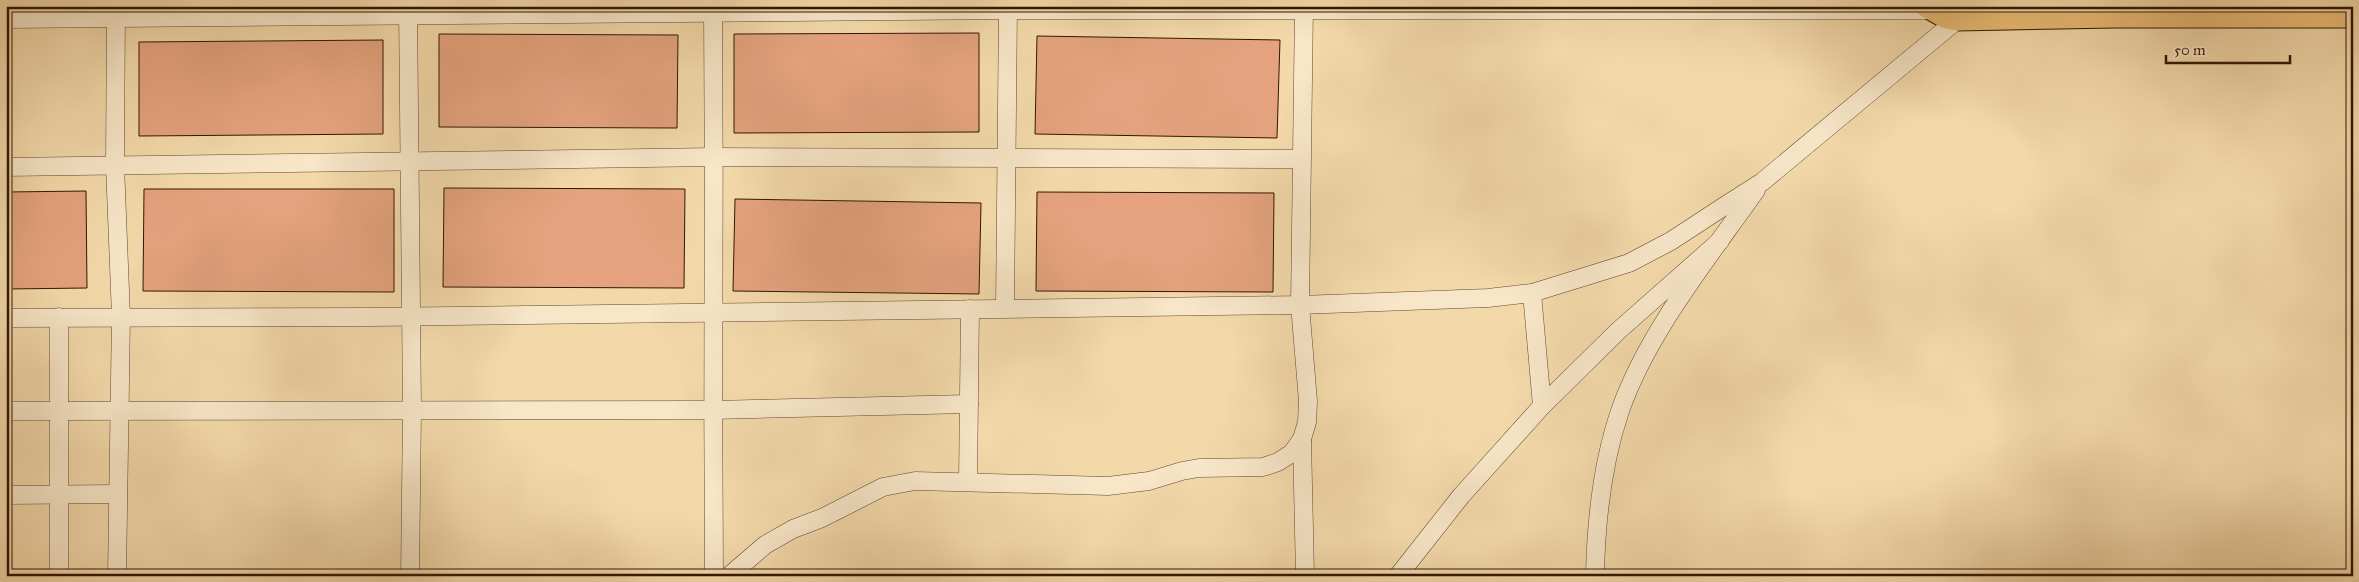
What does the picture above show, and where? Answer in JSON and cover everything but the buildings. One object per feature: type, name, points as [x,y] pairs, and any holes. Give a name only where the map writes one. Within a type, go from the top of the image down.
[{"type":"main road","points":[[1930,8],[1957,20],[2274,11],[2353,17]]},
{"type":"street","points":[[6,18],[116,12],[1008,8],[1930,8]]},
{"type":"street","points":[[1005,308],[1008,8]]},
{"type":"street","points":[[1304,8],[1300,305],[1308,401],[1307,422],[1302,439],[1304,576]]},
{"type":"street","points":[[713,9],[715,157],[715,312],[712,410],[714,576]]},
{"type":"street","points":[[408,11],[412,410],[410,576]]},
{"type":"street","points":[[116,12],[115,165],[121,316],[117,576]]},
{"type":"street","points":[[6,318],[411,316],[1300,305],[1488,298],[1532,293],[1629,262],[1671,241],[1762,182],[1957,20]]},
{"type":"street","points":[[6,167],[715,157],[1301,160]]},
{"type":"street","points":[[1595,576],[1599,500],[1612,435],[1621,409],[1645,356],[1720,241],[1762,182]]},
{"type":"street","points":[[1398,576],[1461,496],[1542,406],[1611,338],[1720,241]]},
{"type":"street","points":[[1532,293],[1542,406]]},
{"type":"street","points":[[968,482],[970,309]]},
{"type":"street","points":[[59,317],[59,576]]},
{"type":"street","points":[[6,412],[712,410],[969,404]]},
{"type":"street","points":[[729,576],[779,536],[822,518],[883,487],[915,481],[1130,485],[1182,471],[1271,464],[1292,453],[1302,439]]},
{"type":"street","points":[[6,495],[118,494]]}]
